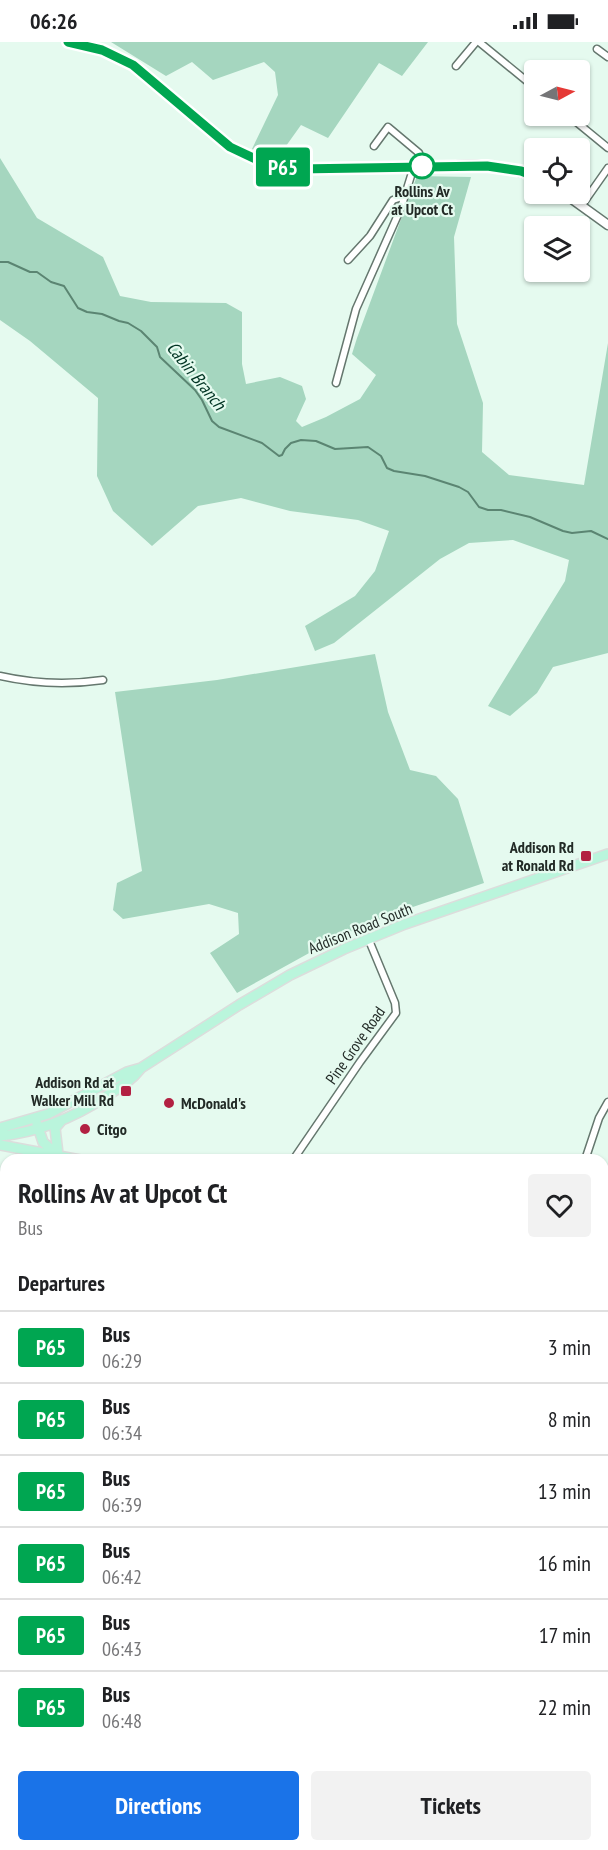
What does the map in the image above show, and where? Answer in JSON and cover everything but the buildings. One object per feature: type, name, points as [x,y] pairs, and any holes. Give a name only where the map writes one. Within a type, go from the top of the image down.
[{"type":"main road","name":"Addison Road South","points":[[0,1128],[36,1119],[127,1072],[141,1068],[290,975],[368,938],[608,854]]},
{"type":"main road","name":"Addison Road South","points":[[0,1136],[39,1129],[87,1109],[130,1082],[141,1068]]},
{"type":"main road","points":[[36,1119],[43,1142],[57,1154]]},
{"type":"main road","points":[[58,1154],[55,1128],[61,1121]]},
{"type":"main road","points":[[0,1145],[52,1154]]},
{"type":"street","points":[[68,42],[102,50],[133,65],[230,147],[262,162],[298,169],[487,166],[524,172]]},
{"type":"street","points":[[456,66],[478,42],[524,79]]},
{"type":"street","points":[[597,49],[608,57]]},
{"type":"street","points":[[580,126],[608,148]]},
{"type":"street","points":[[336,383],[356,309],[419,166],[420,153],[388,127],[374,146]]},
{"type":"street","points":[[608,168],[582,205],[608,225]]},
{"type":"street","points":[[348,260],[370,236],[393,200],[405,196]]},
{"type":"street","points":[[0,676],[53,684],[104,680]]},
{"type":"street","name":"Pine Grove Road","points":[[297,1154],[396,1013],[395,1004],[368,938]]},
{"type":"street","points":[[587,1154],[599,1118],[608,1102]]},
{"type":"green space","points":[[111,42],[428,42],[402,76],[379,63],[328,138],[301,125],[276,160],[252,149],[278,95],[275,72],[264,62],[213,80],[192,62],[166,76]]},
{"type":"green space","points":[[0,158],[37,218],[103,257],[120,296],[151,302],[226,303],[242,312],[242,364],[246,384],[280,377],[302,386],[306,399],[296,421],[302,427],[360,399],[376,375],[352,354],[417,176],[471,177],[454,237],[457,324],[483,403],[482,452],[509,475],[584,485],[608,343],[608,653],[553,667],[537,693],[510,716],[488,706],[565,581],[569,560],[513,540],[469,543],[440,559],[334,643],[315,651],[305,626],[355,596],[375,571],[389,531],[358,520],[290,511],[241,498],[198,506],[152,546],[113,511],[97,476],[98,398],[30,341],[0,320]]},
{"type":"green space","points":[[375,654],[388,712],[410,770],[436,776],[458,799],[484,883],[395,913],[340,936],[237,993],[210,953],[239,934],[238,913],[209,904],[123,919],[113,910],[117,883],[142,871],[115,692],[217,680]]},
{"type":"waterway","name":"Cabin Branch","points":[[0,262],[8,262],[30,272],[37,272],[51,282],[64,286],[78,308],[128,323],[141,331],[157,347],[160,357],[195,390],[212,421],[219,427],[262,443],[279,456],[291,443],[301,440],[316,441],[335,449],[368,447],[381,456],[387,468],[425,476],[459,487],[468,492],[479,507],[530,517],[572,533],[591,531],[608,539]]},
{"type":"bus line","name":"P65","points":[[68,42],[102,50],[133,65],[230,147],[262,162],[298,169],[439,165],[487,166],[524,172]]},
{"type":"place","name":"Rollins Av at Upcot Ct","points":[[422,166]]},
{"type":"place","name":"Addison Rd at Ronald Rd","points":[[586,856]]},
{"type":"place","name":"Addison Rd at Walker Mill Rd","points":[[126,1091]]},
{"type":"place","name":"McDonald's","points":[[169,1103]]},
{"type":"place","name":"Citgo","points":[[85,1129]]}]
